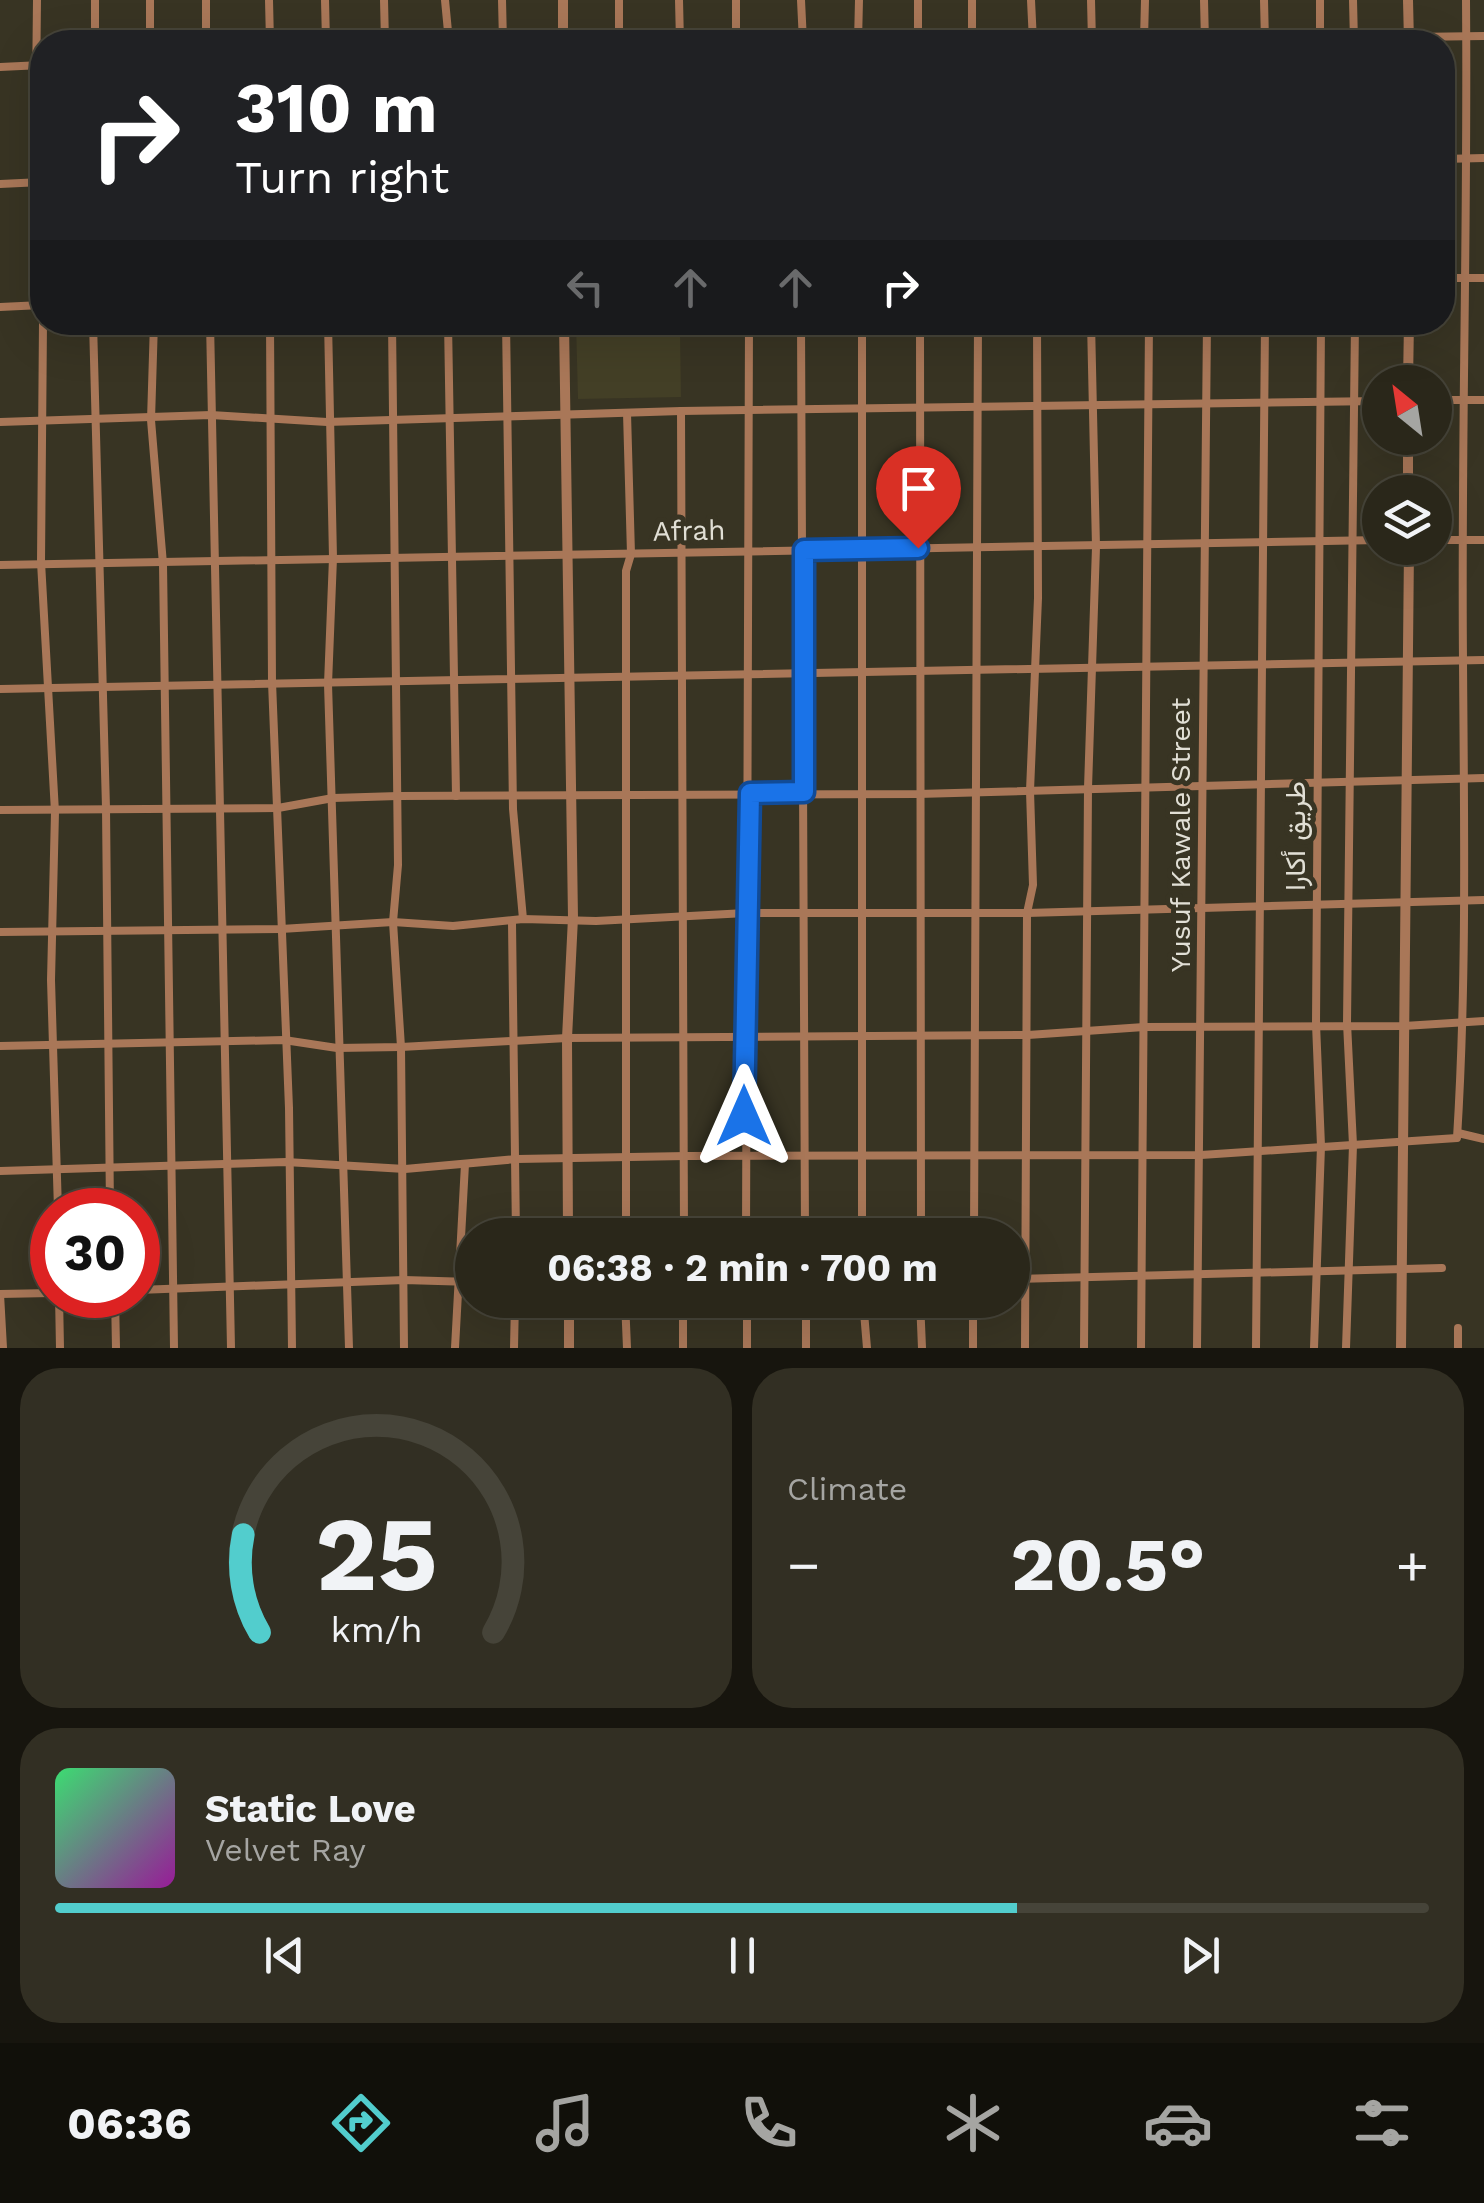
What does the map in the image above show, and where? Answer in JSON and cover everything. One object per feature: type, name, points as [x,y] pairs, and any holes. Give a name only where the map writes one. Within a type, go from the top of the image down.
[{"type":"street","points":[[37,0],[38,30]]},
{"type":"street","points":[[95,0],[95,30]]},
{"type":"street","points":[[150,0],[150,30]]},
{"type":"street","points":[[206,0],[206,30]]},
{"type":"street","points":[[269,0],[270,30]]},
{"type":"street","points":[[326,0],[326,30]]},
{"type":"street","points":[[384,0],[385,30]]},
{"type":"street","points":[[446,0],[447,30]]},
{"type":"street","points":[[502,0],[503,30]]},
{"type":"street","points":[[563,0],[563,30]]},
{"type":"street","points":[[619,0],[619,30]]},
{"type":"street","points":[[679,0],[680,30]]},
{"type":"street","points":[[736,0],[736,30]]},
{"type":"street","points":[[800,0],[802,30]]},
{"type":"street","points":[[858,30],[859,0]]},
{"type":"street","points":[[918,0],[918,30]]},
{"type":"street","points":[[972,0],[972,30]]},
{"type":"street","points":[[1031,0],[1032,30]]},
{"type":"street","points":[[1091,0],[1092,30]]},
{"type":"street","points":[[1144,30],[1145,0]]},
{"type":"street","points":[[1204,0],[1205,30]]},
{"type":"street","points":[[1264,0],[1265,30]]},
{"type":"street","points":[[1320,0],[1320,30]]},
{"type":"street","points":[[1353,0],[1354,30]]},
{"type":"street","points":[[1408,0],[1409,30]]},
{"type":"street","points":[[0,1171],[57,1166],[109,1170],[286,1162],[404,1169],[517,1159],[803,1154],[1201,1154],[1452,1141],[1458,1134],[1467,902],[1462,401],[1469,158],[1466,0]]},
{"type":"street","points":[[1455,37],[1484,36]]},
{"type":"street","points":[[0,67],[30,65]]},
{"type":"street","points":[[1455,159],[1484,158]]},
{"type":"street","points":[[0,184],[30,182]]},
{"type":"street","points":[[1455,278],[1484,278]]},
{"type":"street","points":[[0,307],[30,304]]},
{"type":"street","points":[[42,335],[41,562],[55,812],[52,1044],[58,1188]]},
{"type":"street","points":[[93,335],[106,808],[109,1188]]},
{"type":"street","points":[[154,335],[151,420],[164,564],[167,1044],[174,1348]]},
{"type":"street","points":[[210,335],[220,682],[217,807],[233,1286],[231,1348]]},
{"type":"street","points":[[270,335],[272,682],[289,1108],[286,1162],[292,1348]]},
{"type":"street","points":[[328,335],[333,558],[328,684],[337,1048],[350,1348]]},
{"type":"street","points":[[392,335],[398,796],[392,922],[401,1046],[404,1348]]},
{"type":"street","points":[[448,335],[456,796]]},
{"type":"street","points":[[506,335],[514,797],[523,918]]},
{"type":"street","points":[[564,335],[572,918],[567,1038],[568,1218]]},
{"type":"street","points":[[746,1218],[749,335]]},
{"type":"street","points":[[801,335],[805,1218]]},
{"type":"street","points":[[862,335],[862,1218]]},
{"type":"street","points":[[920,335],[921,1218]]},
{"type":"street","points":[[974,1218],[977,1034],[972,913],[978,335]]},
{"type":"street","points":[[1026,1218],[1027,912],[1033,885],[1030,790],[1037,670],[1037,335]]},
{"type":"street","points":[[1084,1348],[1088,788],[1096,547],[1090,335]]},
{"type":"street","points":[[1141,1348],[1144,788],[1150,664],[1148,335]]},
{"type":"street","name":"Yusuf Kawale Street","points":[[1197,1348],[1204,1025],[1200,907],[1205,788],[1202,666],[1208,544],[1207,335]]},
{"type":"street","points":[[1256,1348],[1264,335]]},
{"type":"street","name":"طريق أكارا","points":[[1314,1348],[1321,1146],[1316,1024],[1320,335]]},
{"type":"street","points":[[1346,1348],[1353,1146],[1347,1023],[1355,335]]},
{"type":"street","points":[[1408,365],[1409,335]]},
{"type":"street","points":[[1452,401],[1484,400]]},
{"type":"street","points":[[0,422],[211,416],[327,422],[681,411],[1362,401]]},
{"type":"street","points":[[681,411],[686,797],[684,1218]]},
{"type":"street","points":[[626,1218],[626,571],[631,554],[627,413]]},
{"type":"street","points":[[1452,541],[1484,540]]},
{"type":"street","name":"Afrah","points":[[0,564],[99,560],[164,564],[215,560],[273,562],[860,546],[1096,547],[1362,541]]},
{"type":"street","points":[[1401,1348],[1408,565]]},
{"type":"street","points":[[0,689],[865,670],[974,672],[1150,664],[1260,668],[1484,660]]},
{"type":"street","points":[[0,810],[278,808],[333,798],[398,796],[918,794],[1484,778]]},
{"type":"street","points":[[0,932],[280,929],[392,922],[453,926],[512,923],[523,918],[1087,911],[1143,906],[1350,902],[1405,905],[1484,900]]},
{"type":"street","points":[[512,923],[516,1218]]},
{"type":"street","points":[[0,1046],[284,1040],[337,1048],[567,1038],[1028,1035],[1204,1025],[1404,1026],[1484,1020]]},
{"type":"street","points":[[1458,1134],[1484,1139]]},
{"type":"street","points":[[462,1218],[466,1164]]},
{"type":"street","points":[[1030,1279],[1141,1272],[1198,1276],[1442,1268]]},
{"type":"street","points":[[160,1290],[404,1280],[455,1282]]},
{"type":"street","points":[[3,1348],[0,1294],[30,1294]]},
{"type":"street","points":[[58,1318],[60,1348]]},
{"type":"street","points":[[115,1318],[116,1348]]},
{"type":"street","points":[[455,1348],[456,1318]]},
{"type":"street","points":[[514,1348],[515,1318]]},
{"type":"street","points":[[568,1318],[569,1348]]},
{"type":"street","points":[[625,1318],[626,1348]]},
{"type":"street","points":[[683,1318],[683,1348]]},
{"type":"street","points":[[747,1318],[747,1348]]},
{"type":"street","points":[[806,1318],[806,1348]]},
{"type":"street","points":[[865,1318],[866,1348]]},
{"type":"street","points":[[921,1318],[922,1348]]},
{"type":"street","points":[[973,1318],[973,1348]]},
{"type":"street","points":[[1025,1318],[1025,1348]]},
{"type":"street","points":[[1458,1328],[1458,1348]]},
{"type":"shaded area","points":[[576,335],[680,335],[681,397],[578,399]]},
{"type":"route","points":[[744,1116],[750,793],[804,792],[804,550],[860,546],[918,548]]}]
